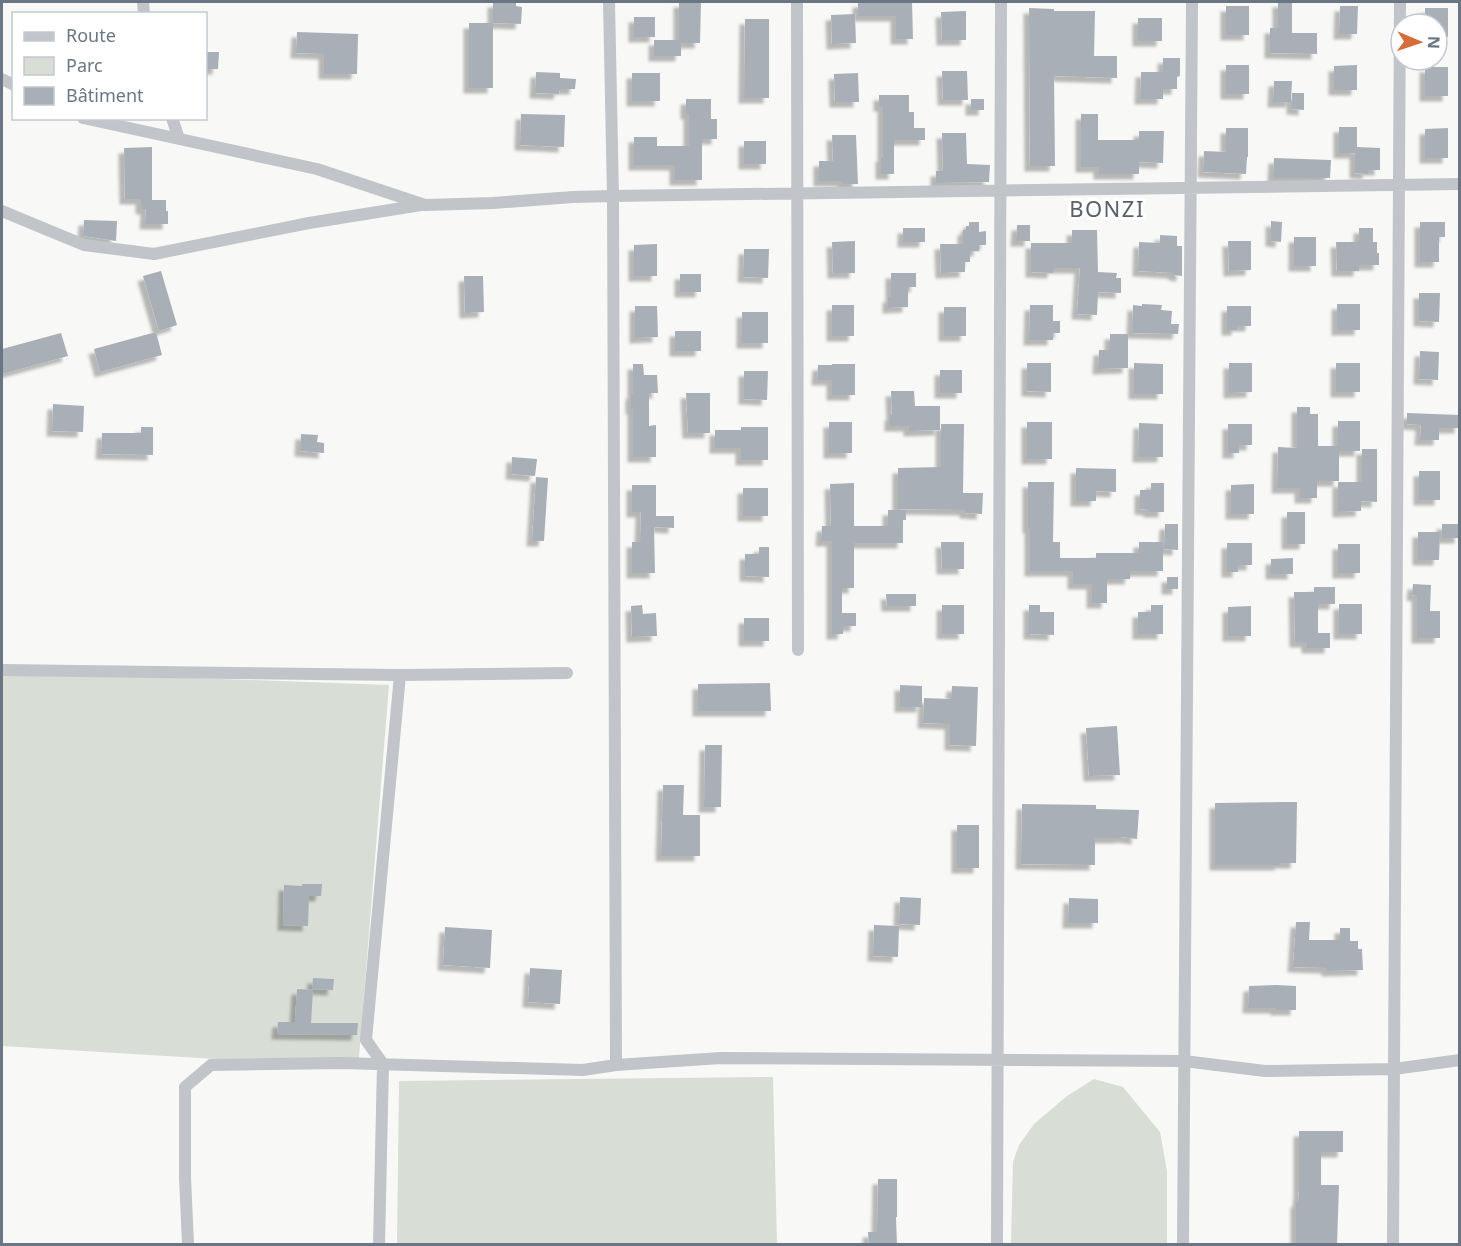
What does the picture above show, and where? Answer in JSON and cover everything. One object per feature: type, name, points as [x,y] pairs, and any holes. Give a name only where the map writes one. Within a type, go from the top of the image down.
[{"type":"street","points":[[609,2],[613,196],[616,1065]]},
{"type":"street","points":[[797,2],[798,650]]},
{"type":"street","points":[[997,1245],[1001,2]]},
{"type":"street","points":[[1183,1245],[1192,2]]},
{"type":"street","points":[[1393,1245],[1400,2]]},
{"type":"street","points":[[92,120],[317,169],[425,205]]},
{"type":"street","points":[[173,120],[179,140]]},
{"type":"street","points":[[2,211],[84,245],[154,254],[309,223],[425,205],[613,196],[1460,184]]},
{"type":"street","points":[[2,670],[400,675],[567,673]]},
{"type":"street","points":[[379,1245],[383,1064],[366,1040],[400,675]]},
{"type":"street","points":[[188,1245],[185,1177],[186,1087],[211,1065],[342,1063],[583,1070],[616,1065],[721,1058],[1184,1061],[1265,1071],[1394,1069],[1460,1060]]},
{"type":"green space","points":[[2,671],[389,685],[359,1058],[215,1059],[2,1046]]},
{"type":"green space","points":[[773,1077],[777,1244],[397,1244],[399,1081]]},
{"type":"green space","points":[[1094,1079],[1123,1087],[1160,1132],[1167,1171],[1167,1244],[1011,1244],[1013,1162],[1019,1145],[1034,1124],[1067,1096]]},
{"type":"building","points":[[493,2],[516,2],[516,6],[522,7],[521,24],[493,23]]},
{"type":"building","points":[[679,2],[701,2],[700,43],[681,43],[681,56],[654,56],[654,40],[679,40]]},
{"type":"building","points":[[858,2],[912,2],[913,39],[896,39],[896,16],[858,16]]},
{"type":"building","points":[[1278,2],[1292,2],[1292,33],[1317,33],[1317,54],[1270,53],[1270,28],[1278,28]]},
{"type":"building","points":[[1226,6],[1249,6],[1249,35],[1226,35]]},
{"type":"building","points":[[1340,6],[1358,6],[1357,34],[1339,34]]},
{"type":"building","points":[[1029,8],[1054,9],[1054,11],[1095,11],[1094,56],[1117,56],[1117,78],[1054,76],[1055,166],[1030,166]]},
{"type":"building","points":[[1425,8],[1448,8],[1448,12],[1425,12]]},
{"type":"building","points":[[966,11],[966,40],[942,40],[941,12]]},
{"type":"building","points":[[855,14],[856,43],[832,44],[831,15]]},
{"type":"building","points":[[634,17],[655,17],[655,37],[634,37]]},
{"type":"building","points":[[1138,18],[1162,18],[1162,41],[1138,41]]},
{"type":"building","points":[[745,19],[769,19],[769,98],[744,98]]},
{"type":"building","points":[[469,23],[493,23],[493,88],[469,88]]},
{"type":"building","points":[[297,32],[358,34],[357,74],[324,74],[324,54],[296,53]]},
{"type":"building","points":[[207,52],[219,52],[218,69],[207,69]]},
{"type":"building","points":[[1163,58],[1180,58],[1177,89],[1163,89],[1163,99],[1140,99],[1141,72],[1163,72]]},
{"type":"building","points":[[1226,65],[1249,65],[1249,94],[1226,94]]},
{"type":"building","points":[[1357,65],[1357,90],[1334,90],[1334,66]]},
{"type":"building","points":[[942,71],[967,71],[968,100],[943,100]]},
{"type":"building","points":[[536,72],[560,73],[560,78],[576,79],[575,89],[560,89],[559,94],[535,93]]},
{"type":"building","points":[[1425,72],[1448,72],[1448,96],[1425,96]]},
{"type":"building","points":[[632,73],[660,73],[660,101],[632,101]]},
{"type":"building","points":[[858,73],[859,102],[835,102],[834,74]]},
{"type":"building","points":[[1274,81],[1292,81],[1291,102],[1273,102]]},
{"type":"building","points":[[1292,93],[1304,93],[1304,110],[1292,109]]},
{"type":"building","points":[[879,95],[909,95],[909,112],[914,112],[914,128],[925,128],[925,140],[894,140],[894,174],[881,174],[883,106],[879,106]]},
{"type":"building","points":[[686,99],[711,99],[711,119],[717,119],[717,139],[702,139],[702,180],[675,180],[675,165],[634,165],[634,137],[657,137],[657,146],[689,146],[689,114],[686,114]]},
{"type":"building","points":[[971,99],[984,99],[984,110],[971,110]]},
{"type":"building","points":[[521,114],[565,115],[564,147],[520,145]]},
{"type":"building","points":[[1081,114],[1098,114],[1098,140],[1139,140],[1139,131],[1164,131],[1163,163],[1139,162],[1139,174],[1099,174],[1099,167],[1081,167]]},
{"type":"building","points":[[1339,127],[1357,127],[1357,147],[1380,148],[1380,170],[1368,170],[1368,174],[1355,173],[1355,153],[1339,153]]},
{"type":"building","points":[[1226,128],[1248,128],[1246,174],[1203,172],[1204,151],[1226,152]]},
{"type":"building","points":[[1448,128],[1448,158],[1425,158],[1425,129]]},
{"type":"building","points":[[942,133],[966,133],[967,164],[990,165],[989,182],[936,183],[936,171],[943,171]]},
{"type":"building","points":[[832,135],[856,135],[858,184],[843,184],[843,181],[819,181],[819,161],[833,161]]},
{"type":"building","points":[[744,141],[766,141],[766,164],[744,164]]},
{"type":"building","points":[[152,147],[152,200],[166,200],[168,224],[145,224],[146,209],[141,209],[141,199],[125,199],[124,148]]},
{"type":"building","points":[[1274,158],[1331,160],[1330,178],[1273,178]]},
{"type":"building","points":[[84,220],[117,221],[116,241],[83,236]]},
{"type":"building","points":[[1271,221],[1282,222],[1281,242],[1271,241]]},
{"type":"building","points":[[969,222],[979,222],[979,232],[986,231],[986,245],[979,245],[979,251],[970,251],[970,262],[965,262],[965,272],[941,273],[940,244],[963,244],[963,230],[969,226]]},
{"type":"building","points":[[1420,222],[1445,222],[1445,237],[1439,237],[1439,262],[1420,262]]},
{"type":"building","points":[[1017,225],[1030,225],[1030,241],[1016,241]]},
{"type":"building","points":[[903,228],[925,228],[925,242],[903,242]]},
{"type":"building","points":[[1359,228],[1373,228],[1373,242],[1377,242],[1379,265],[1359,265],[1359,271],[1337,271],[1336,242],[1359,242]]},
{"type":"building","points":[[1072,230],[1097,230],[1098,272],[1117,273],[1116,278],[1121,278],[1121,293],[1098,292],[1097,315],[1077,314],[1080,268],[1053,268],[1053,273],[1031,272],[1031,243],[1072,243]]},
{"type":"building","points":[[1160,235],[1177,236],[1177,246],[1182,246],[1182,276],[1174,275],[1174,273],[1138,271],[1139,242],[1160,243]]},
{"type":"building","points":[[1294,237],[1316,237],[1316,266],[1294,266]]},
{"type":"building","points":[[855,241],[855,273],[833,273],[832,242]]},
{"type":"building","points":[[1228,241],[1251,241],[1251,270],[1229,271]]},
{"type":"building","points":[[657,244],[657,276],[634,276],[634,245]]},
{"type":"building","points":[[744,249],[769,249],[768,278],[743,277]]},
{"type":"building","points":[[161,271],[177,325],[159,331],[143,276]]},
{"type":"building","points":[[891,273],[916,273],[916,287],[908,287],[908,307],[888,308],[888,297],[891,297]]},
{"type":"building","points":[[680,274],[701,274],[701,292],[680,292]]},
{"type":"building","points":[[464,276],[483,276],[484,312],[465,313]]},
{"type":"building","points":[[1419,293],[1440,293],[1439,322],[1419,321]]},
{"type":"building","points":[[1142,304],[1162,305],[1161,310],[1172,311],[1171,324],[1179,324],[1178,334],[1132,333],[1133,305],[1142,306]]},
{"type":"building","points":[[1337,304],[1360,304],[1360,330],[1337,330]]},
{"type":"building","points":[[832,305],[854,305],[854,336],[832,336]]},
{"type":"building","points":[[1030,305],[1053,305],[1053,321],[1060,321],[1060,333],[1053,333],[1053,340],[1029,340]]},
{"type":"building","points":[[635,306],[657,306],[658,337],[635,338]]},
{"type":"building","points":[[1227,306],[1251,306],[1251,326],[1237,326],[1237,330],[1227,330]]},
{"type":"building","points":[[944,307],[966,307],[966,336],[944,336]]},
{"type":"building","points":[[742,312],[768,312],[768,343],[742,343]]},
{"type":"building","points":[[675,331],[701,331],[701,351],[675,351]]},
{"type":"building","points":[[156,332],[162,355],[100,372],[94,349]]},
{"type":"building","points":[[61,333],[68,356],[2,374],[2,349]]},
{"type":"building","points":[[1110,334],[1128,334],[1128,368],[1098,369],[1099,350],[1110,350]]},
{"type":"building","points":[[1420,351],[1439,352],[1438,380],[1419,379]]},
{"type":"building","points":[[1027,363],[1051,363],[1051,392],[1027,391]]},
{"type":"building","points":[[1134,363],[1163,364],[1163,394],[1134,394]]},
{"type":"building","points":[[1229,363],[1252,363],[1252,392],[1229,393]]},
{"type":"building","points":[[1336,363],[1360,363],[1360,392],[1336,392]]},
{"type":"building","points":[[633,364],[643,364],[644,375],[657,375],[658,393],[649,393],[649,426],[656,425],[656,457],[633,457],[631,394],[633,394]]},
{"type":"building","points":[[855,364],[855,395],[832,395],[832,380],[817,380],[818,365]]},
{"type":"building","points":[[940,370],[962,370],[962,393],[940,393]]},
{"type":"building","points":[[744,371],[768,371],[767,400],[744,399]]},
{"type":"building","points":[[891,391],[914,391],[915,406],[940,406],[940,430],[909,431],[909,426],[890,426]]},
{"type":"building","points":[[686,393],[710,393],[710,433],[688,433]]},
{"type":"building","points":[[53,404],[84,406],[83,432],[52,431]]},
{"type":"building","points":[[1297,407],[1310,407],[1310,414],[1318,414],[1318,446],[1338,446],[1338,421],[1360,421],[1360,451],[1339,451],[1339,481],[1317,481],[1317,498],[1300,498],[1300,488],[1277,488],[1278,447],[1297,448]]},
{"type":"building","points":[[1407,413],[1460,415],[1460,428],[1439,428],[1439,440],[1420,440],[1421,425],[1407,424]]},
{"type":"building","points":[[829,422],[852,422],[852,453],[829,453]]},
{"type":"building","points":[[1027,422],[1052,422],[1052,459],[1027,459]]},
{"type":"building","points":[[1139,423],[1163,424],[1163,457],[1138,457]]},
{"type":"building","points":[[941,424],[964,424],[963,493],[983,493],[982,514],[965,513],[965,510],[898,509],[898,468],[941,467]]},
{"type":"building","points":[[1228,424],[1252,424],[1252,445],[1239,445],[1239,453],[1228,453]]},
{"type":"building","points":[[141,427],[153,427],[153,455],[101,454],[102,433],[141,433]]},
{"type":"building","points":[[741,427],[768,427],[768,460],[741,460],[741,448],[715,448],[715,430],[741,430]]},
{"type":"building","points":[[301,434],[318,435],[317,442],[324,443],[324,453],[300,451]]},
{"type":"building","points":[[1362,449],[1377,449],[1377,502],[1361,501],[1361,511],[1338,512],[1338,482],[1362,482]]},
{"type":"building","points":[[512,457],[537,459],[535,476],[511,474]]},
{"type":"building","points":[[1076,468],[1116,469],[1116,492],[1096,491],[1096,501],[1076,501]]},
{"type":"building","points":[[1419,471],[1440,471],[1440,500],[1419,500]]},
{"type":"building","points":[[536,477],[548,478],[544,541],[532,541]]},
{"type":"building","points":[[1028,482],[1054,482],[1053,542],[1060,542],[1060,558],[1096,558],[1096,553],[1139,553],[1139,542],[1163,542],[1163,571],[1131,571],[1130,579],[1107,579],[1107,603],[1092,603],[1092,584],[1073,584],[1073,571],[1030,571]]},
{"type":"building","points":[[854,483],[854,526],[888,526],[888,510],[906,510],[906,520],[903,520],[903,543],[854,543],[854,588],[842,588],[842,613],[856,613],[856,626],[844,626],[843,634],[832,634],[832,541],[821,541],[822,526],[831,526],[830,484]]},
{"type":"building","points":[[1151,483],[1164,483],[1164,512],[1149,512],[1149,510],[1140,509],[1140,490],[1151,490]]},
{"type":"building","points":[[1254,484],[1254,514],[1231,514],[1231,485]]},
{"type":"building","points":[[632,485],[656,485],[656,516],[674,516],[674,528],[654,527],[655,573],[632,573],[632,542],[640,542],[641,512],[632,512]]},
{"type":"building","points":[[743,488],[768,488],[768,516],[743,516]]},
{"type":"building","points":[[1287,512],[1305,512],[1305,544],[1287,544]]},
{"type":"building","points":[[1165,524],[1178,524],[1178,550],[1164,549]]},
{"type":"building","points":[[1442,524],[1460,524],[1460,538],[1442,538]]},
{"type":"building","points":[[1418,532],[1440,532],[1439,560],[1418,560]]},
{"type":"building","points":[[941,542],[964,542],[964,569],[942,569]]},
{"type":"building","points":[[1227,543],[1252,543],[1252,565],[1238,565],[1238,572],[1227,572]]},
{"type":"building","points":[[1338,544],[1360,544],[1360,573],[1338,573]]},
{"type":"building","points":[[759,547],[769,547],[769,577],[745,576],[745,554],[759,554]]},
{"type":"building","points":[[1293,558],[1293,574],[1271,574],[1271,559]]},
{"type":"building","points":[[1167,577],[1178,577],[1178,589],[1167,589]]},
{"type":"building","points":[[1413,584],[1431,585],[1430,611],[1440,611],[1440,638],[1417,638],[1417,596],[1412,595]]},
{"type":"building","points":[[1314,587],[1335,587],[1335,604],[1318,604],[1318,633],[1330,633],[1330,648],[1307,648],[1307,642],[1295,642],[1294,592],[1314,592]]},
{"type":"building","points":[[886,594],[916,594],[916,606],[887,606]]},
{"type":"building","points":[[1339,604],[1362,604],[1362,634],[1339,634]]},
{"type":"building","points":[[642,605],[643,614],[656,613],[657,636],[632,637],[631,606]]},
{"type":"building","points":[[942,605],[964,605],[964,634],[942,634]]},
{"type":"building","points":[[1029,605],[1040,605],[1040,612],[1054,612],[1054,635],[1029,634]]},
{"type":"building","points":[[1151,605],[1163,605],[1163,634],[1138,634],[1138,612],[1151,612]]},
{"type":"building","points":[[1251,606],[1251,636],[1228,636],[1228,607]]},
{"type":"building","points":[[744,618],[769,618],[769,641],[744,641]]},
{"type":"building","points":[[770,683],[771,711],[698,711],[698,684]]},
{"type":"building","points":[[900,685],[922,686],[922,707],[900,707]]},
{"type":"building","points":[[952,686],[978,687],[976,746],[950,745],[950,724],[923,723],[924,698],[951,699]]},
{"type":"building","points":[[1117,726],[1120,775],[1089,776],[1086,728]]},
{"type":"building","points":[[705,745],[722,745],[721,807],[704,807]]},
{"type":"building","points":[[663,785],[684,785],[683,815],[700,815],[700,856],[661,856]]},
{"type":"building","points":[[1297,802],[1296,863],[1215,865],[1215,803]]},
{"type":"building","points":[[1022,804],[1096,805],[1096,809],[1139,810],[1137,839],[1095,838],[1095,865],[1021,864]]},
{"type":"building","points":[[957,825],[979,825],[979,868],[957,868]]},
{"type":"building","points":[[302,884],[322,884],[321,896],[309,896],[308,926],[283,925],[284,885],[302,886]]},
{"type":"building","points":[[900,897],[921,898],[920,925],[899,924]]},
{"type":"building","points":[[1069,898],[1098,899],[1098,923],[1068,923]]},
{"type":"building","points":[[1296,922],[1310,922],[1309,940],[1340,940],[1340,928],[1350,928],[1350,941],[1358,941],[1358,949],[1362,949],[1363,970],[1327,971],[1327,968],[1293,967]]},
{"type":"building","points":[[874,925],[899,926],[898,957],[873,956]]},
{"type":"building","points":[[445,927],[492,930],[490,968],[443,965]]},
{"type":"building","points":[[530,968],[562,970],[560,1004],[528,1002]]},
{"type":"building","points":[[313,978],[334,979],[333,990],[312,989]]},
{"type":"building","points":[[1249,986],[1296,986],[1296,1010],[1248,1008]]},
{"type":"building","points":[[297,989],[313,990],[311,1023],[358,1023],[357,1035],[277,1034],[278,1022],[295,1022]]},
{"type":"building","points":[[1299,1131],[1343,1131],[1343,1152],[1321,1152],[1321,1185],[1339,1185],[1337,1245],[1296,1245]]},
{"type":"building","points":[[878,1179],[897,1179],[897,1245],[869,1245],[868,1232],[877,1232]]},
{"type":"district","name":"BONZI","points":[[1107,209]]}]
